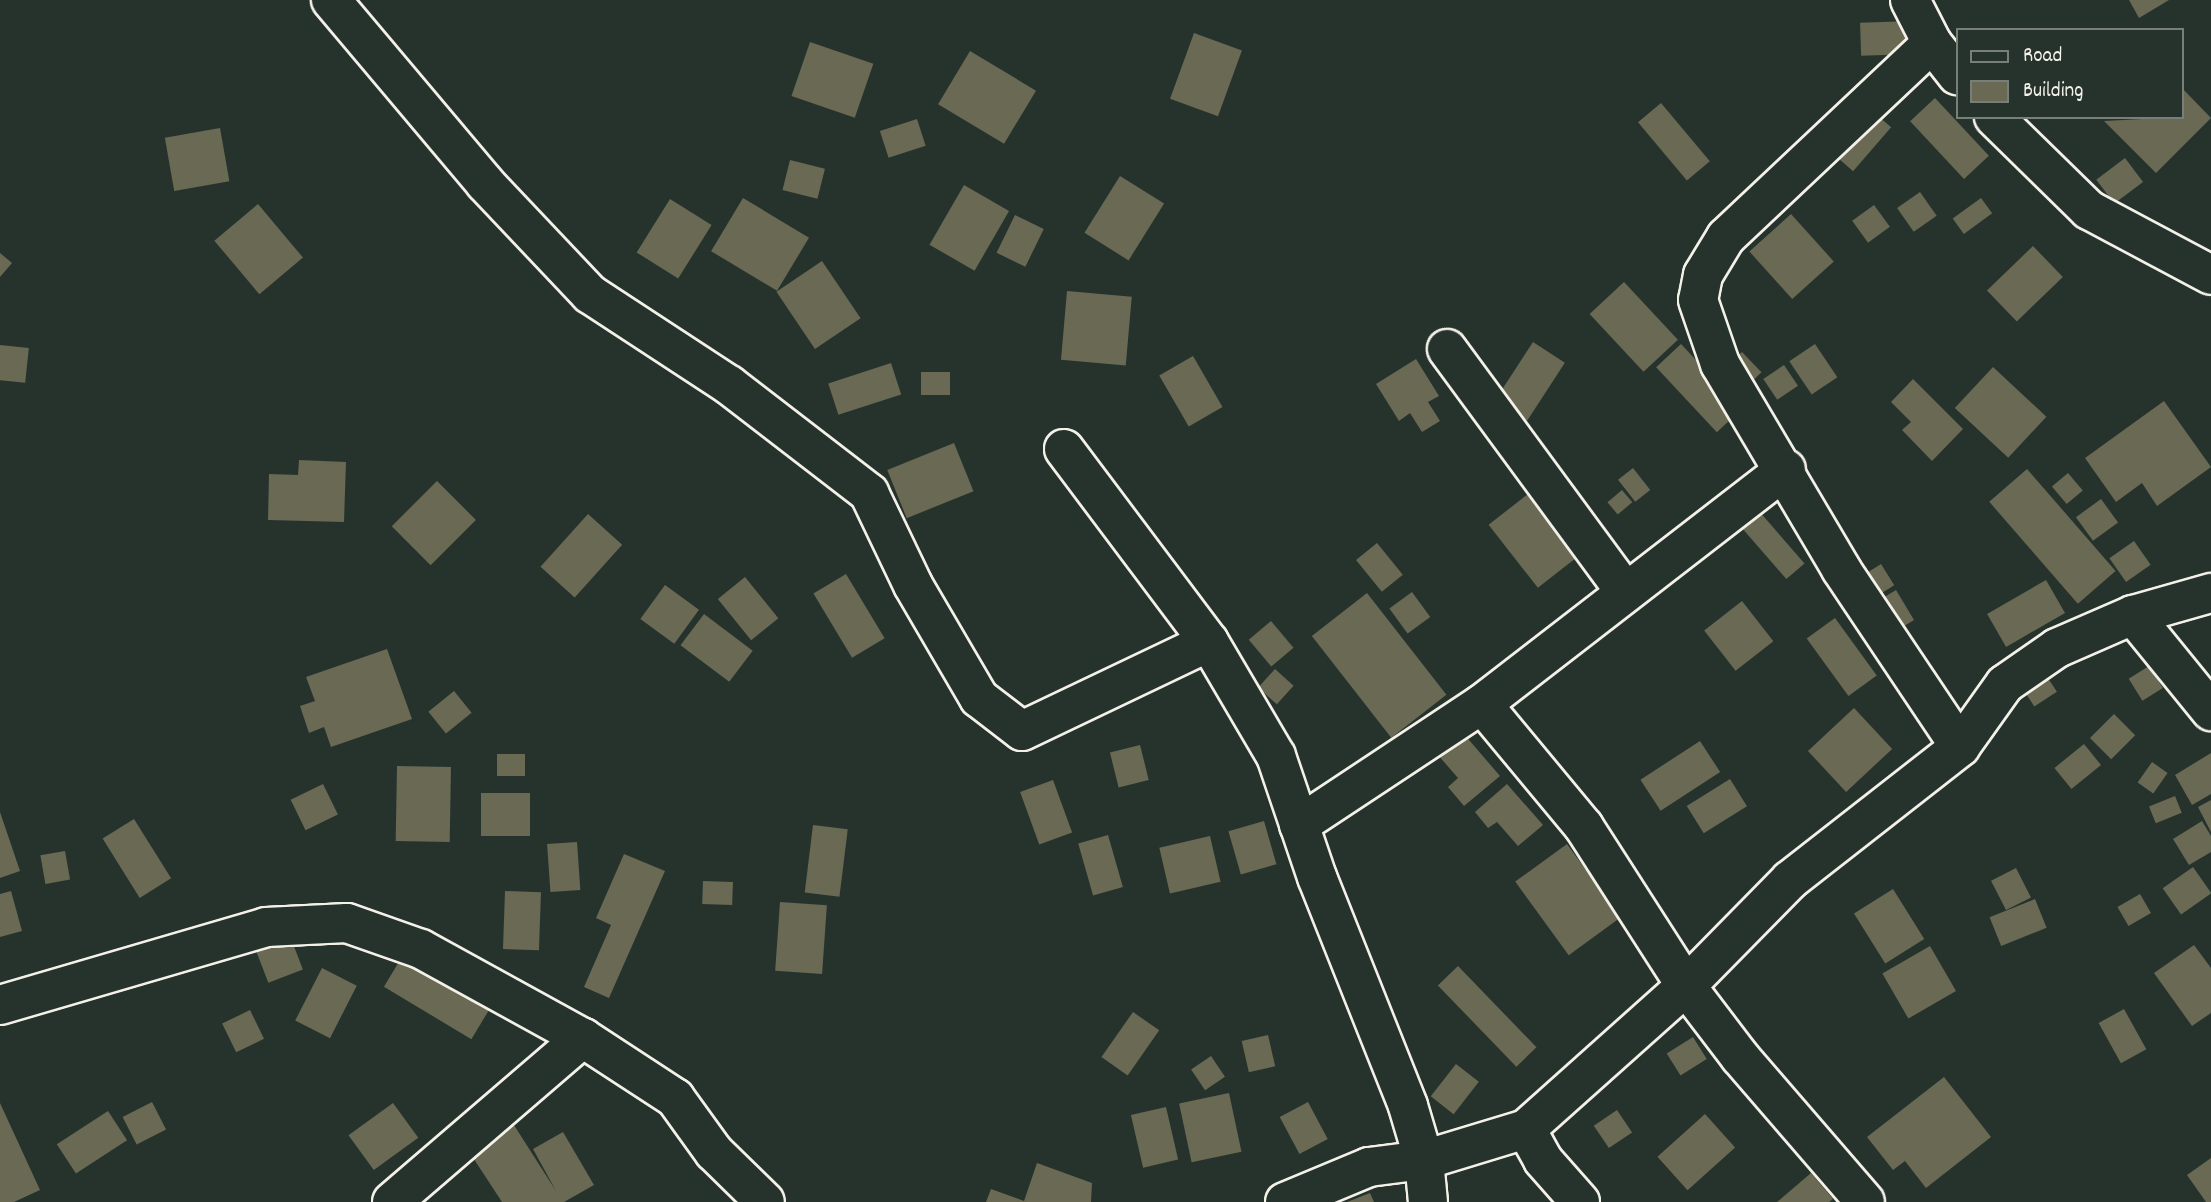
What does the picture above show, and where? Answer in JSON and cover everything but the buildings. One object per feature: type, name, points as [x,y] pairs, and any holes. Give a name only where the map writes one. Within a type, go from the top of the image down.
[{"type":"street","points":[[331,0],[485,183],[590,293],[729,384],[869,493],[912,585],[979,698],[1022,731],[1209,642]]},
{"type":"street","points":[[1910,0],[1932,43],[1955,72]]},
{"type":"street","points":[[1932,43],[1726,237],[1703,275],[1698,300],[1720,364],[1786,469],[1841,569],[1960,747]]},
{"type":"street","points":[[1996,119],[2089,210],[2211,275]]},
{"type":"street","points":[[1447,349],[1624,590]]},
{"type":"street","points":[[1064,449],[1209,642],[1276,756],[1299,825],[1408,1106],[1423,1160],[1428,1202]]},
{"type":"street","points":[[1299,825],[1482,704],[1624,590],[1786,469]]},
{"type":"street","points":[[1285,1202],[1369,1167],[1423,1160],[1526,1129],[1686,986],[1790,880],[1960,747],[2005,684],[2057,648],[2133,615],[2211,593]]},
{"type":"street","points":[[2133,615],[2211,710]]},
{"type":"street","points":[[1482,704],[1609,860],[1686,986],[1818,1152],[1865,1202]]},
{"type":"street","points":[[0,1005],[266,927],[347,923],[421,949],[583,1038],[675,1098],[714,1152],[765,1202]]},
{"type":"street","points":[[392,1202],[583,1038]]},
{"type":"street","points":[[1526,1129],[1543,1160],[1580,1202]]}]
